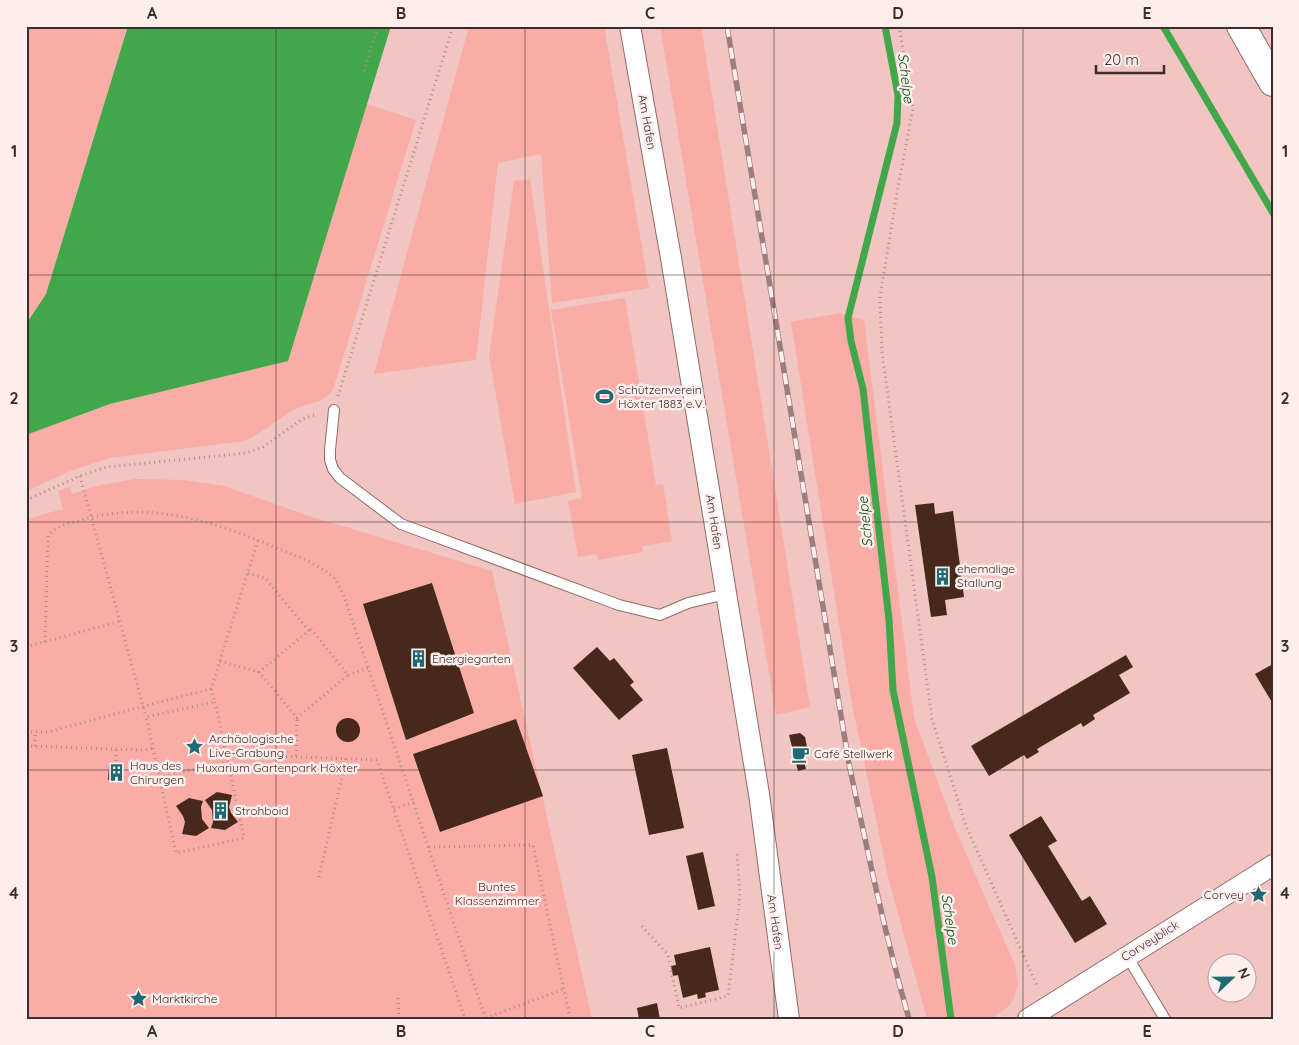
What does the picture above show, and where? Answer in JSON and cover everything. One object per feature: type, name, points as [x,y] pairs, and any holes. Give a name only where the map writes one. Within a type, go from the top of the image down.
[{"type":"street","name":"Am Hafen","points":[[630,26],[671,258],[759,794],[789,1019]]},
{"type":"street","points":[[1241,26],[1273,82]]},
{"type":"street","name":"Corveyblick","points":[[1028,1019],[1273,865]]},
{"type":"lane","points":[[334,410],[330,450],[333,469],[340,478],[401,524],[619,605],[660,615],[688,603],[726,594]]},
{"type":"lane","points":[[1126,956],[1165,1019]]},
{"type":"path","points":[[364,71],[378,26]]},
{"type":"path","points":[[26,500],[107,466],[246,453],[263,447],[302,419],[334,410],[453,26]]},
{"type":"path","points":[[899,26],[913,108],[880,297],[882,352],[932,719],[966,826],[1047,1007]]},
{"type":"path","points":[[80,476],[144,706],[176,853],[244,838],[211,689],[258,540]]},
{"type":"path","points":[[45,642],[48,536],[55,528],[92,516],[132,511],[165,514],[211,522],[314,564],[334,577],[344,596],[486,1018],[564,989]]},
{"type":"path","points":[[248,574],[265,578],[309,631],[311,629],[348,675]]},
{"type":"path","points":[[26,647],[121,621]]},
{"type":"path","points":[[259,672],[309,631]]},
{"type":"path","points":[[220,661],[259,672],[297,718],[296,756]]},
{"type":"path","points":[[297,718],[348,675],[368,668]]},
{"type":"path","points":[[26,732],[48,732],[211,689]]},
{"type":"path","points":[[146,717],[215,702]]},
{"type":"path","points":[[35,732],[35,746]]},
{"type":"path","points":[[26,746],[142,750],[153,748]]},
{"type":"path","points":[[116,749],[116,766]]},
{"type":"path","points":[[226,754],[377,760],[465,1019]]},
{"type":"path","points":[[319,877],[346,759]]},
{"type":"path","points":[[159,777],[227,762]]},
{"type":"path","points":[[394,809],[414,802]]},
{"type":"path","points":[[429,847],[533,845],[570,1019]]},
{"type":"path","points":[[642,926],[668,954],[679,1008],[728,996],[740,896],[737,852]]},
{"type":"path","points":[[398,998],[399,1019]]},
{"type":"green space","points":[[26,26],[128,26],[46,294],[26,324]]},
{"type":"green space","points":[[469,26],[604,26],[649,288],[552,303],[541,154],[498,163],[476,360],[374,374]]},
{"type":"green space","points":[[660,26],[701,26],[810,707],[776,715]]},
{"type":"green space","points":[[367,104],[416,120],[333,390],[320,400],[298,408],[244,441],[110,458],[73,470],[26,491],[26,435],[110,404],[288,361]]},
{"type":"green space","points":[[530,179],[576,492],[515,504],[489,356],[514,181]]},
{"type":"green space","name":"Schützenverein Höxter 1883 e.V.","points":[[625,298],[656,485],[663,484],[672,541],[642,546],[643,552],[598,560],[597,554],[578,557],[568,501],[582,498],[551,310]]},
{"type":"green space","points":[[839,313],[864,320],[914,718],[956,831],[1015,965],[1018,983],[1015,995],[1010,1005],[991,1019],[927,1019],[888,877],[851,699],[791,322]]},
{"type":"green space","name":"Huxarium Gartenpark Höxter","points":[[135,479],[184,480],[224,486],[312,517],[492,571],[592,1019],[26,1019],[26,521],[63,509],[58,491],[70,487],[72,494],[101,485]]},
{"type":"shaded area","points":[[128,26],[391,26],[288,361],[110,404],[26,435],[26,324],[46,294]]},
{"type":"building","name":"ehemalige Stallung","points":[[934,503],[935,514],[953,511],[964,597],[945,600],[947,615],[931,617],[915,505]]},
{"type":"building","name":"Energiegarten","points":[[432,583],[474,713],[406,740],[363,604]]},
{"type":"building","points":[[597,647],[610,661],[614,658],[634,682],[630,685],[643,700],[619,720],[573,668]]},
{"type":"building","points":[[1126,655],[1133,667],[1119,675],[1130,693],[1093,715],[1095,719],[1083,727],[1081,723],[1037,749],[1039,752],[1027,759],[1024,755],[989,776],[971,746]]},
{"type":"building","points":[[1273,664],[1273,704],[1255,674]]},
{"type":"building","points":[[348,718],[357,721],[360,730],[357,739],[348,742],[339,739],[336,730],[339,721]]},
{"type":"building","points":[[516,719],[543,796],[440,832],[413,754]]},
{"type":"building","name":"Café Stellwerk","points":[[800,733],[805,737],[808,752],[803,757],[806,769],[798,771],[789,735]]},
{"type":"building","points":[[667,748],[684,828],[649,835],[632,755]]},
{"type":"building","name":"Haus des Chirurgen","points":[[109,766],[123,766],[123,780],[108,780]]},
{"type":"building","name":"Strohboid","points":[[217,792],[232,795],[229,807],[238,822],[225,830],[211,828],[213,822],[212,810],[205,800]]},
{"type":"building","name":"Strohboid","points":[[189,798],[203,801],[201,807],[202,819],[209,828],[196,836],[182,834],[185,822],[176,806]]},
{"type":"building","points":[[1041,816],[1057,841],[1048,846],[1082,901],[1090,896],[1107,924],[1075,943],[1009,835]]},
{"type":"building","points":[[703,852],[715,906],[698,910],[686,856]]},
{"type":"building","points":[[710,947],[719,990],[705,993],[706,997],[698,999],[697,994],[683,998],[678,975],[673,976],[671,966],[676,965],[674,955]]},
{"type":"building","points":[[657,1003],[660,1019],[639,1019],[637,1008]]},
{"type":"waterway","name":"Schelpe","points":[[885,26],[898,95],[897,123],[848,318],[851,341],[863,389],[889,620],[893,690],[932,877],[951,1019]]},
{"type":"waterway","name":"Schelpe","points":[[1163,26],[1273,213]]},
{"type":"railway","points":[[727,26],[849,764],[884,924],[909,1019]]},
{"type":"place","name":"Schützenverein Höxter 1883 e.V.","points":[[604,397]]},
{"type":"place","name":"ehemalige Stallung","points":[[943,576]]},
{"type":"place","name":"Energiegarten","points":[[418,659]]},
{"type":"place","name":"Archäologische Live-Grabung","points":[[195,746]]},
{"type":"place","name":"Café Stellwerk","points":[[800,754]]},
{"type":"place","name":"Haus des Chirurgen","points":[[116,773]]},
{"type":"place","name":"Strohboid","points":[[221,811]]},
{"type":"place","name":"Corvey","points":[[1258,895]]},
{"type":"place","name":"Marktkirche","points":[[138,999]]},
{"type":"park label","name":"Buntes Klassenzimmer","points":[[497,894]]}]
